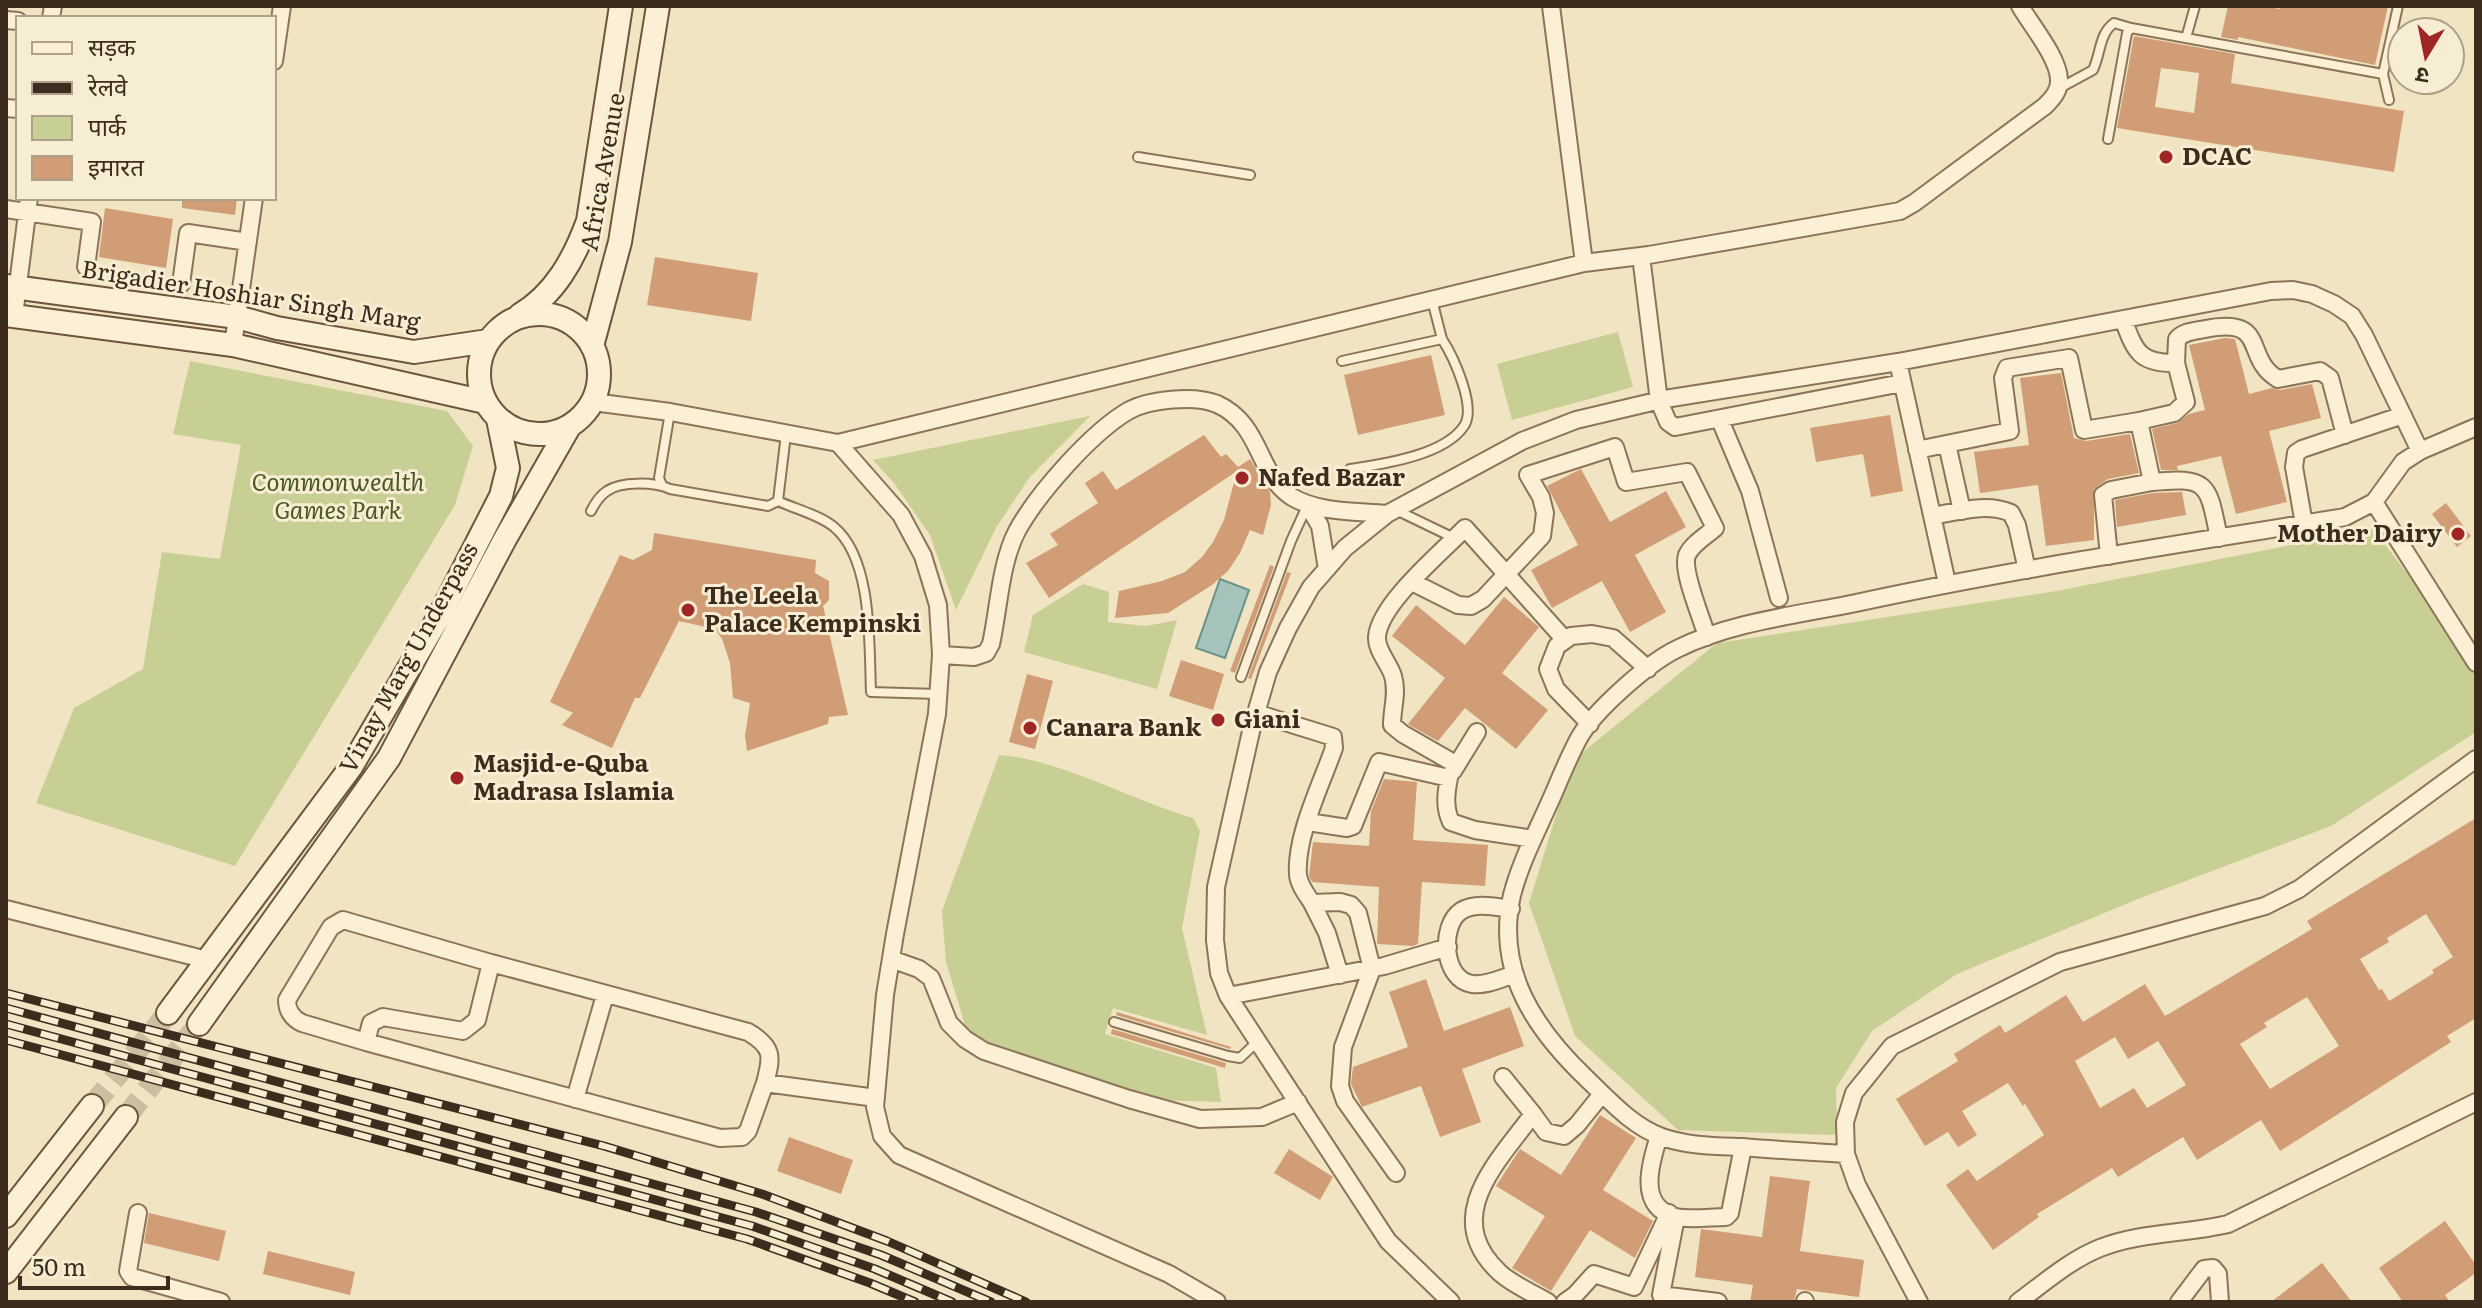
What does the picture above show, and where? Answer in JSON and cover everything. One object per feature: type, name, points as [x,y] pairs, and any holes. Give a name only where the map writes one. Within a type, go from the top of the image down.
[{"type":"main road","name":"Africa Avenue","points":[[512,320],[547,295],[575,254],[588,221],[621,6]]},
{"type":"main road","name":"Africa Avenue","points":[[592,346],[620,242],[658,6]]},
{"type":"main road","name":"Brigadier Hoshiar Singh Marg","points":[[12,287],[237,317],[277,328],[414,352],[488,341]]},
{"type":"main road","points":[[10,315],[233,345],[492,411],[514,430],[533,435],[569,427],[583,416],[593,402],[599,384],[599,365],[592,346],[581,331],[566,320],[548,315],[530,315],[512,320],[488,341],[478,373],[492,411]]},
{"type":"main road","name":"Vinay Marg Underpass","points":[[168,1013],[351,767],[440,615],[501,496],[508,468],[492,411]]},
{"type":"main road","name":"Vinay Marg Underpass","points":[[199,1024],[389,758],[505,539],[569,427]]},
{"type":"main road","points":[[6,1216],[92,1106]]},
{"type":"main road","points":[[6,1272],[126,1117]]},
{"type":"street","points":[[276,45],[282,6]]},
{"type":"street","points":[[1551,6],[1584,263]]},
{"type":"street","points":[[593,402],[670,412],[838,443],[1584,263],[1900,211],[2045,106],[2057,89],[2060,81],[2056,65],[2020,6]]},
{"type":"street","points":[[233,345],[254,200]]},
{"type":"street","points":[[10,315],[12,287],[28,204]]},
{"type":"street","points":[[6,209],[28,204],[92,222],[86,267]]},
{"type":"street","points":[[181,284],[188,233],[248,242]]},
{"type":"street","points":[[1641,256],[1659,401],[1668,422],[1675,427],[1902,383]]},
{"type":"street","points":[[1451,1302],[1388,1241],[1228,996],[1219,973],[1215,940],[1216,887],[1268,672],[1311,587],[1345,548],[1392,512],[1522,441],[1576,420],[1659,401],[1898,362],[2271,291],[2293,290],[2312,294],[2352,316],[2420,451]]},
{"type":"street","points":[[2123,319],[2140,355],[2154,363],[2176,363]]},
{"type":"street","points":[[1917,450],[2010,431],[2003,378],[2007,368],[2069,358],[2084,430],[2174,413],[2186,402],[2176,363],[2177,339],[2182,334],[2221,326],[2238,326],[2249,336],[2268,374],[2278,379],[2320,371],[2330,378],[2345,435]]},
{"type":"street","points":[[1898,362],[1947,583]]},
{"type":"street","points":[[941,655],[974,657],[986,653],[991,644],[1004,574],[1016,533],[1041,495],[1096,436],[1130,410],[1170,398],[1217,404],[1248,428],[1275,483],[1290,496],[1307,504],[1392,512]]},
{"type":"street","points":[[2304,524],[2294,467],[2296,453],[2403,415]]},
{"type":"street","points":[[1720,420],[1750,491],[1779,598]]},
{"type":"street","points":[[2139,421],[2152,482]]},
{"type":"street","points":[[1846,1154],[1688,1144],[1659,1136],[1632,1121],[1602,1094],[1556,1049],[1534,1019],[1519,991],[1515,974],[1510,939],[1512,897],[1533,839],[1580,735],[1610,701],[1648,669],[1675,650],[1707,637],[1947,583],[2345,517],[2374,502],[2403,462],[2420,451],[2476,427]]},
{"type":"street","points":[[838,443],[901,515],[923,556],[938,605],[941,655],[937,714],[891,959],[875,1107],[882,1136],[899,1155],[1169,1274],[1217,1302]]},
{"type":"street","points":[[1947,444],[1962,511]]},
{"type":"street","points":[[1412,582],[1458,605],[1471,606],[1483,599],[1542,536],[1545,513],[1541,497],[1528,475],[1615,447],[1626,482],[1687,472],[1709,513],[1715,528],[1685,558],[1707,637]]},
{"type":"street","points":[[2109,556],[2103,495],[2111,490],[2152,482],[2196,481],[2211,499],[2219,538]]},
{"type":"street","points":[[2374,502],[2476,663]]},
{"type":"street","points":[[1307,504],[1320,526],[1327,569]]},
{"type":"street","points":[[1932,516],[2000,508],[2011,513],[2017,525],[2027,570]]},
{"type":"street","points":[[1453,771],[1392,725],[1396,696],[1394,678],[1376,638],[1380,624],[1397,597],[1465,528],[1565,640]]},
{"type":"street","points":[[1590,724],[1556,689],[1548,669],[1557,646],[1571,636],[1592,634],[1613,638],[1648,669]]},
{"type":"street","points":[[1256,713],[1333,737],[1334,748],[1299,857],[1298,879],[1327,933],[1340,975]]},
{"type":"street","points":[[1477,732],[1453,771],[1446,796],[1451,822],[1475,830],[1533,839]]},
{"type":"street","points":[[1919,1302],[1857,1185],[1846,1154],[1845,1122],[1854,1093],[1892,1046],[2060,962],[2265,906],[2299,889],[2476,759]]},
{"type":"street","points":[[1308,822],[1347,828],[1353,826],[1379,762],[1453,771]]},
{"type":"street","points":[[1312,903],[1340,902],[1351,905],[1358,913],[1372,969],[1343,1047],[1340,1086],[1345,1101],[1396,1173]]},
{"type":"street","points":[[1511,909],[1482,906],[1461,911],[1449,926],[1448,947],[1451,968],[1460,979],[1472,984],[1515,974]]},
{"type":"street","points":[[6,909],[207,960]]},
{"type":"street","points":[[343,920],[605,995],[748,1032],[760,1039],[770,1051],[771,1063],[748,1131],[742,1137],[720,1138],[575,1099],[302,1023],[295,1020],[287,1007],[287,1000],[331,927],[343,920]]},
{"type":"street","points":[[1228,996],[1372,969],[1448,947]]},
{"type":"street","points":[[891,959],[919,969],[931,978],[949,1023],[965,1039],[984,1051],[1200,1119],[1262,1117],[1298,1102]]},
{"type":"street","points":[[366,1042],[371,1023],[383,1017],[455,1032],[471,1028],[477,1020],[491,963]]},
{"type":"street","points":[[575,1099],[605,995]]},
{"type":"street","points":[[1503,1077],[1546,1132],[1564,1136],[1602,1094]]},
{"type":"street","points":[[765,1083],[876,1098]]},
{"type":"street","points":[[2018,1302],[2083,1256],[2103,1247],[2228,1224],[2476,1102]]},
{"type":"street","points":[[1533,1114],[1485,1179],[1473,1212],[1473,1231],[1485,1254],[1501,1274],[1548,1302]]},
{"type":"street","points":[[1659,1136],[1648,1183],[1650,1195],[1659,1209],[1672,1215],[1726,1217],[1730,1213],[1743,1147]]},
{"type":"street","points":[[138,1213],[128,1271],[132,1277],[221,1302]]},
{"type":"street","points":[[1565,1302],[1594,1274],[1634,1287],[1672,1215]]},
{"type":"street","points":[[1672,1215],[1661,1295],[1718,1302]]},
{"type":"street","points":[[2179,1302],[2204,1269],[2213,1268],[2218,1274],[2220,1302]]},
{"type":"lane","points":[[2186,38],[2195,6]]},
{"type":"lane","points":[[2389,100],[2383,74],[2398,6]]},
{"type":"lane","points":[[2057,89],[2093,70],[2102,36],[2114,23],[2383,74]]},
{"type":"lane","points":[[2108,139],[2127,33],[2131,28]]},
{"type":"lane","points":[[1138,157],[1250,175]]},
{"type":"lane","points":[[1350,469],[1409,459],[1453,437],[1466,424],[1468,411],[1458,363],[1442,339],[1432,300]]},
{"type":"lane","points":[[1342,361],[1442,339]]},
{"type":"lane","points":[[662,485],[659,478],[670,412]]},
{"type":"lane","points":[[778,501],[786,434]]},
{"type":"lane","points":[[591,511],[598,498],[610,488],[627,485],[662,485],[768,506],[778,501]]},
{"type":"lane","points":[[778,501],[833,525],[844,537],[863,580],[871,692],[938,694]]},
{"type":"lane","points":[[1241,677],[1307,504]]},
{"type":"lane","points":[[1392,512],[1455,538]]},
{"type":"lane","points":[[1114,1022],[1240,1058],[1258,1041]]},
{"type":"green space","points":[[1618,332],[1633,387],[1512,420],[1497,364]]},
{"type":"green space","name":"Commonwealth Games Park","points":[[190,361],[447,411],[473,446],[455,505],[235,866],[36,803],[74,708],[143,669],[162,552],[220,559],[241,445],[173,434]]},
{"type":"green space","points":[[1090,416],[1029,478],[997,526],[956,610],[930,535],[894,483],[873,460]]},
{"type":"green space","points":[[2373,529],[2443,620],[2476,674],[2476,732],[2331,826],[2138,899],[1957,974],[1872,1031],[1836,1088],[1837,1135],[1678,1130],[1575,1036],[1529,903],[1573,760],[1717,643],[2051,592]]},
{"type":"green space","points":[[1083,584],[1109,592],[1108,622],[1146,626],[1177,620],[1157,689],[1024,652],[1033,615]]},
{"type":"green space","points":[[999,755],[1071,772],[1193,818],[1200,831],[1182,928],[1207,1035],[1113,1008],[1105,1034],[1216,1068],[1221,1102],[1155,1100],[968,1035],[946,962],[942,911]]},
{"type":"water","points":[[1220,579],[1249,590],[1225,658],[1196,648]]},
{"type":"building","points":[[2228,6],[2280,9],[2280,6],[2388,6],[2375,65],[2238,37],[2238,40],[2221,37]]},
{"type":"building","points":[[2134,36],[2235,54],[2231,83],[2404,111],[2394,172],[2117,128]],"holes":[[[2161,68],[2199,73],[2194,113],[2155,107]]]},
{"type":"building","points":[[182,200],[237,200],[235,215],[182,208]]},
{"type":"building","points":[[105,208],[173,219],[166,268],[99,257]]},
{"type":"building","points":[[655,257],[758,273],[751,321],[647,305]]},
{"type":"building","points":[[2235,339],[2249,394],[2312,384],[2321,418],[2269,431],[2287,502],[2236,514],[2221,456],[2177,466],[2178,470],[2161,470],[2152,429],[2177,423],[2189,414],[2205,410],[2189,345]]},
{"type":"building","points":[[1431,355],[1445,415],[1358,435],[1344,375]]},
{"type":"building","points":[[2061,373],[2074,438],[2086,441],[2130,434],[2139,473],[2108,479],[2094,489],[2094,540],[2046,546],[2038,485],[1980,493],[1974,452],[2029,445],[2020,378]]},
{"type":"building","points":[[1890,415],[1903,491],[1871,497],[1863,454],[1816,462],[1810,428]]},
{"type":"building","points":[[1204,435],[1221,457],[1226,454],[1238,467],[1250,459],[1270,492],[1271,505],[1263,535],[1250,530],[1228,571],[1168,613],[1115,618],[1119,591],[1185,572],[1202,557],[1224,520],[1237,471],[1049,598],[1026,563],[1058,545],[1050,534],[1098,503],[1085,483],[1103,471],[1116,490]]},
{"type":"building","points":[[1581,469],[1610,522],[1666,491],[1686,527],[1635,555],[1666,612],[1630,632],[1602,581],[1552,608],[1531,570],[1578,545],[1547,486]]},
{"type":"building","points":[[2182,492],[2186,515],[2117,527],[2115,500],[2153,493]]},
{"type":"building","points":[[2446,503],[2471,536],[2457,547],[2432,514]]},
{"type":"building","points":[[654,533],[816,560],[815,573],[829,581],[829,600],[823,606],[848,715],[829,717],[828,724],[747,751],[745,736],[750,703],[733,698],[730,663],[722,639],[715,629],[679,621],[640,698],[635,698],[612,748],[562,725],[573,713],[550,702],[620,555],[633,560],[652,550]]},
{"type":"building","points":[[1270,565],[1274,567],[1235,673],[1230,671]]},
{"type":"building","points":[[1287,572],[1291,573],[1251,679],[1248,678]]},
{"type":"building","points":[[1504,597],[1539,627],[1502,673],[1548,710],[1516,749],[1465,708],[1438,741],[1409,725],[1445,678],[1392,636],[1416,605],[1465,645]]},
{"type":"building","points":[[1181,660],[1224,674],[1213,710],[1169,696]]},
{"type":"building","points":[[1027,674],[1053,681],[1035,749],[1009,742]]},
{"type":"building","points":[[1384,779],[1417,782],[1413,840],[1488,845],[1485,886],[1422,882],[1418,944],[1413,946],[1377,944],[1379,887],[1312,882],[1309,876],[1313,842],[1369,846],[1371,811]]},
{"type":"building","points":[[2476,818],[2476,1018],[2447,1036],[2451,1042],[2280,1151],[2261,1120],[2197,1160],[2183,1137],[2118,1177],[2112,1168],[2037,1214],[2039,1217],[1993,1250],[1946,1185],[1968,1169],[1977,1181],[2044,1135],[2025,1104],[2023,1106],[2008,1083],[1962,1111],[1977,1135],[1958,1147],[1948,1132],[1925,1146],[1896,1099],[1958,1061],[1954,1054],[2000,1025],[2005,1033],[2066,995],[2083,1022],[2145,984],[2165,1016],[2312,929],[2307,921]],"holes":[[[2426,914],[2453,957],[2432,970],[2434,973],[2389,1001],[2360,959]],[[2307,997],[2339,1046],[2270,1089],[2240,1044],[2267,1027],[2264,1023]],[[2115,1037],[2128,1059],[2158,1041],[2186,1085],[2147,1108],[2134,1088],[2100,1108],[2075,1061]]]},
{"type":"building","points":[[1426,979],[1444,1031],[1510,1007],[1524,1046],[1462,1069],[1481,1122],[1440,1137],[1421,1086],[1362,1107],[1351,1084],[1353,1067],[1408,1047],[1389,992]]},
{"type":"building","points":[[1117,1012],[1231,1047],[1116,1015]]},
{"type":"building","points":[[1112,1029],[1226,1063],[1225,1068],[1111,1034]]},
{"type":"building","points":[[1600,1115],[1636,1138],[1603,1190],[1653,1221],[1635,1258],[1590,1230],[1551,1291],[1512,1268],[1545,1216],[1496,1186],[1520,1149],[1561,1175]]},
{"type":"building","points":[[789,1137],[853,1160],[841,1194],[777,1171]]},
{"type":"building","points":[[1289,1149],[1333,1177],[1320,1200],[1274,1173]]},
{"type":"building","points":[[1770,1176],[1810,1181],[1800,1251],[1864,1260],[1859,1297],[1797,1289],[1794,1302],[1750,1302],[1753,1285],[1695,1277],[1701,1229],[1762,1237]]},
{"type":"building","points":[[149,1213],[226,1231],[219,1261],[144,1243]]},
{"type":"building","points":[[2445,1221],[2476,1265],[2476,1273],[2445,1295],[2450,1302],[2403,1302],[2379,1268]]},
{"type":"building","points":[[268,1251],[355,1272],[350,1295],[263,1274]]},
{"type":"building","points":[[2322,1263],[2352,1302],[2271,1302]]},
{"type":"tunnel","points":[[92,1106],[168,1013]]},
{"type":"tunnel","points":[[126,1117],[199,1024]]},
{"type":"railway","points":[[6,993],[604,1146],[762,1194],[887,1241],[1026,1302]]},
{"type":"railway","points":[[6,1008],[756,1212],[881,1255],[991,1302]]},
{"type":"railway","points":[[6,1024],[752,1226],[875,1269],[952,1302]]},
{"type":"railway","points":[[6,1040],[747,1239],[915,1302]]},
{"type":"place","name":"DCAC","points":[[2166,157]]},
{"type":"place","name":"Nafed Bazar","points":[[1242,478]]},
{"type":"place","name":"Mother Dairy","points":[[2458,534]]},
{"type":"place","name":"The Leela Palace Kempinski","points":[[688,610]]},
{"type":"place","name":"Giani","points":[[1218,720]]},
{"type":"place","name":"Canara Bank","points":[[1030,728]]},
{"type":"place","name":"Masjid-e-Quba Madrasa Islamia","points":[[457,778]]}]
